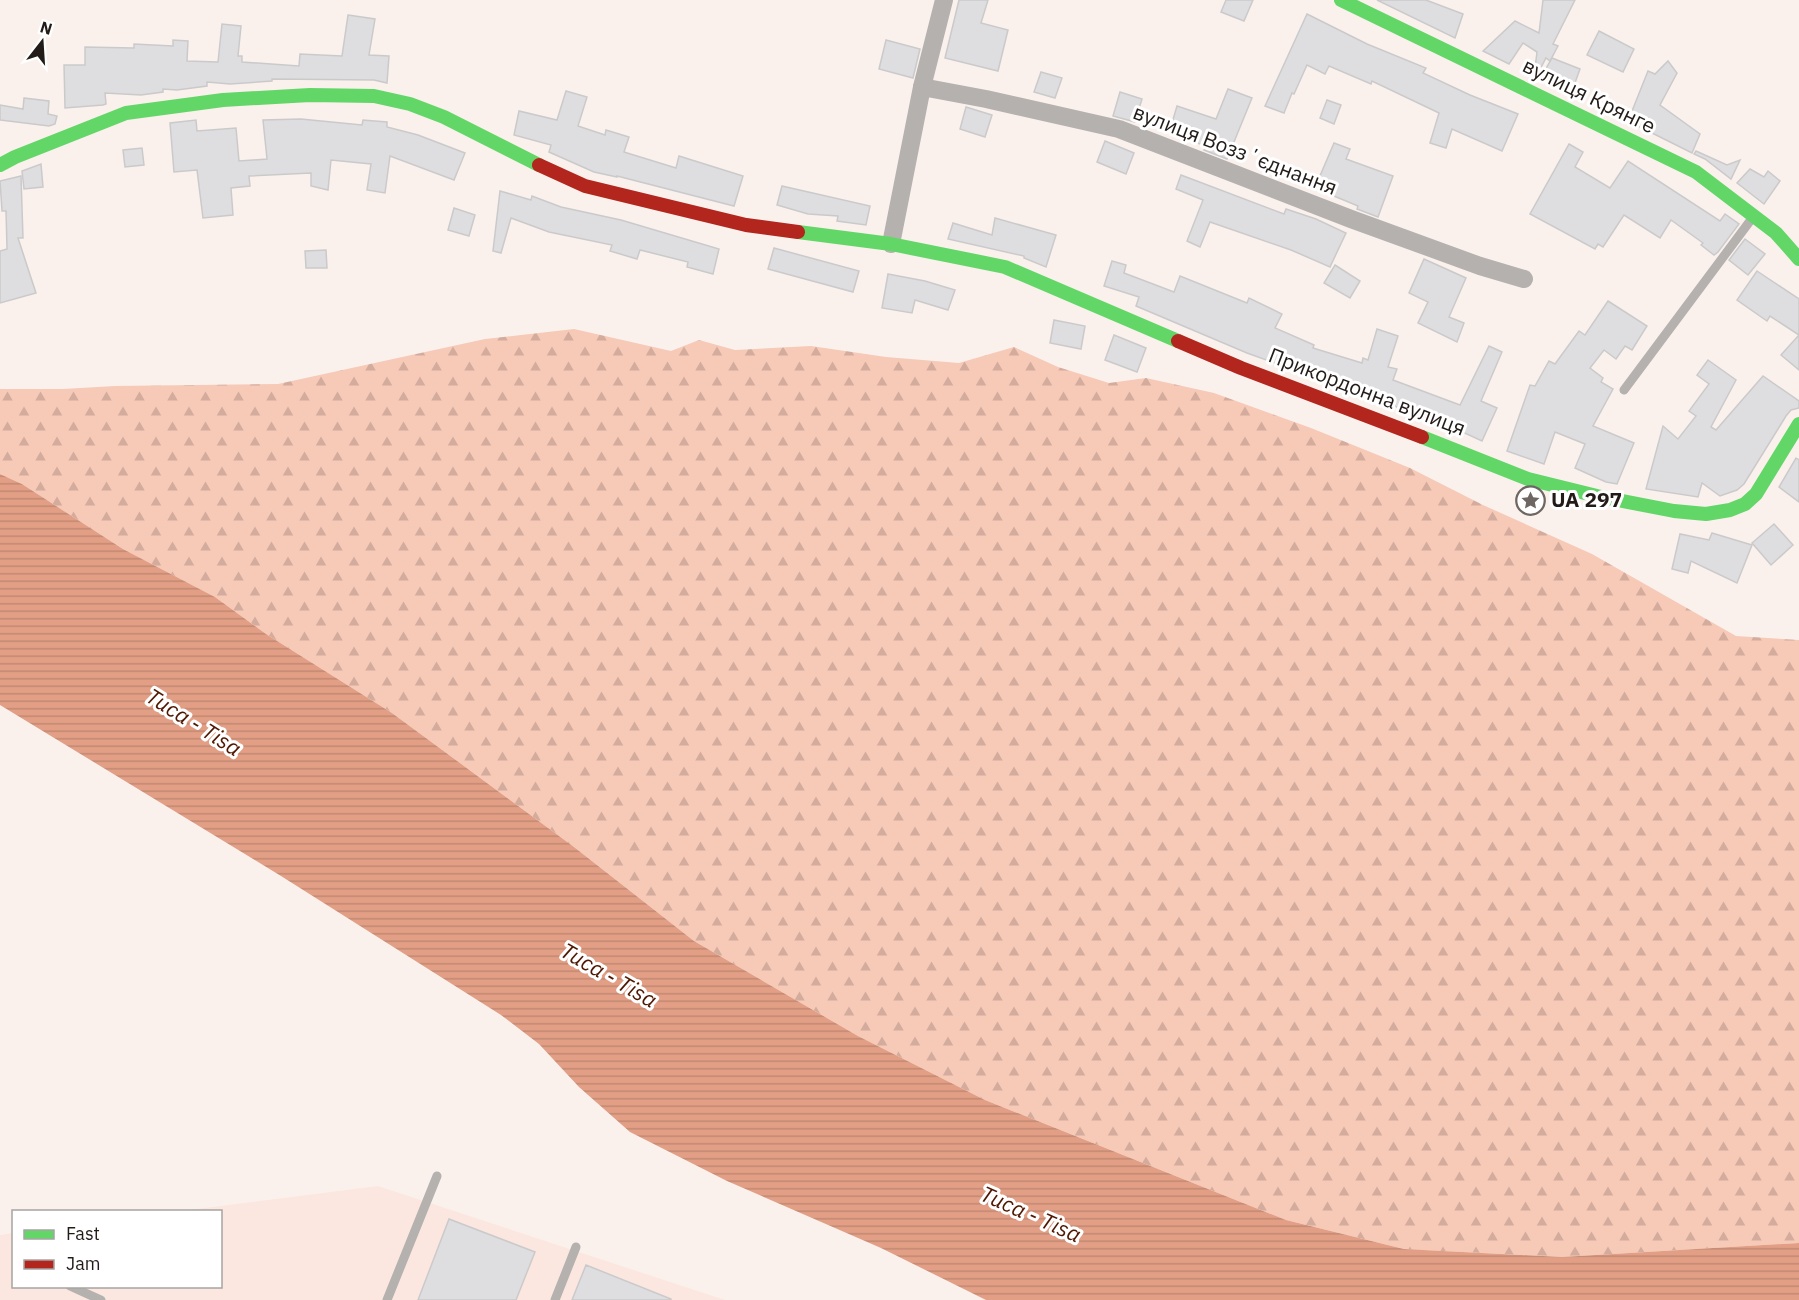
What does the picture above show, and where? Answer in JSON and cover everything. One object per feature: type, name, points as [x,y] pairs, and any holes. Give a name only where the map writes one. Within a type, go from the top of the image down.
[{"type":"street","points":[[891,244],[922,87],[944,0]]},
{"type":"street","name":"вулиця Крянге","points":[[1341,0],[1696,172],[1776,233],[1799,259]]},
{"type":"street","name":"вулиця Воззʼєднання","points":[[922,87],[1119,129],[1351,219],[1480,266],[1524,279]]},
{"type":"street","name":"Прикордонна вулиця","points":[[0,165],[126,113],[234,100],[310,95],[375,96],[410,104],[444,117],[585,186],[746,225],[891,244],[1005,267],[1241,368],[1345,406],[1528,479],[1597,496],[1674,511],[1706,514],[1730,510],[1744,504],[1756,494],[1799,424]]},
{"type":"lane","points":[[1624,390],[1754,215]]},
{"type":"lane","points":[[387,1300],[437,1176]]},
{"type":"lane","points":[[555,1300],[576,1247]]},
{"type":"lane","points":[[72,1288],[101,1300]]},
{"type":"shaded area","points":[[378,1186],[725,1300],[0,1300],[0,1235],[12,1233],[12,1288],[222,1288],[222,1210],[189,1210]]},
{"type":"green space","points":[[574,329],[671,351],[699,340],[735,350],[811,346],[886,357],[959,363],[1014,347],[1058,367],[1109,383],[1146,378],[1214,393],[1311,428],[1410,468],[1483,505],[1592,554],[1736,636],[1799,640],[1799,1243],[1562,1257],[1404,1249],[1286,1220],[985,1100],[858,1036],[694,941],[574,847],[392,713],[266,634],[215,597],[123,549],[22,484],[0,474],[0,389],[278,384],[485,339]]},
{"type":"water","name":"Тиса - Tisa","points":[[0,474],[22,484],[123,549],[215,597],[266,634],[392,713],[574,847],[694,941],[858,1036],[985,1100],[1286,1220],[1404,1249],[1562,1257],[1799,1243],[1799,1300],[986,1300],[881,1248],[727,1181],[630,1132],[579,1087],[539,1044],[501,1015],[281,876],[0,705]]},
{"type":"building","points":[[959,0],[988,0],[981,23],[1008,30],[998,71],[945,58]]},
{"type":"building","points":[[1226,0],[1253,0],[1244,21],[1221,12]]},
{"type":"building","points":[[1377,0],[1426,0],[1463,14],[1455,38]]},
{"type":"building","points":[[1543,0],[1575,0],[1553,44],[1558,46],[1550,61],[1546,58],[1536,77],[1534,76],[1537,52],[1523,43],[1509,64],[1483,51],[1515,21],[1539,33]]},
{"type":"building","points":[[1307,14],[1367,44],[1426,68],[1423,73],[1518,114],[1502,151],[1452,129],[1446,148],[1430,143],[1439,113],[1372,81],[1371,84],[1329,66],[1325,74],[1307,65],[1284,113],[1265,106]]},
{"type":"building","points":[[348,15],[375,19],[369,55],[389,56],[387,83],[374,80],[272,79],[272,81],[230,84],[207,82],[207,86],[177,90],[163,89],[163,92],[141,95],[105,93],[106,104],[65,108],[64,65],[85,65],[85,47],[134,48],[134,44],[173,46],[173,40],[188,41],[187,61],[218,62],[222,24],[241,26],[238,56],[242,56],[242,62],[299,66],[300,54],[342,56]]},
{"type":"building","points":[[1599,31],[1634,49],[1623,72],[1587,55]]},
{"type":"building","points":[[886,40],[920,49],[913,78],[879,69]]},
{"type":"building","points":[[1552,58],[1580,69],[1571,94],[1540,79]]},
{"type":"building","points":[[1668,61],[1677,73],[1660,105],[1700,134],[1692,153],[1634,124],[1625,116],[1632,111],[1648,71],[1655,74]]},
{"type":"building","points":[[1041,72],[1062,78],[1055,98],[1034,92]]},
{"type":"building","points":[[1228,89],[1252,98],[1227,159],[1204,150],[1206,146],[1169,133],[1177,106],[1216,119]]},
{"type":"building","points":[[566,91],[587,97],[578,126],[605,135],[606,130],[629,137],[624,152],[676,168],[679,156],[743,176],[734,206],[594,172],[549,152],[551,145],[514,135],[519,111],[557,120]]},
{"type":"building","points":[[1120,92],[1142,99],[1135,122],[1113,116]]},
{"type":"building","points":[[24,98],[49,101],[48,114],[57,116],[55,124],[49,126],[0,120],[0,105],[23,109]]},
{"type":"building","points":[[1327,100],[1341,105],[1334,124],[1320,118]]},
{"type":"building","points":[[966,107],[992,115],[985,137],[960,129]]},
{"type":"building","points":[[301,119],[362,125],[363,120],[387,122],[387,127],[418,135],[465,153],[454,180],[390,156],[385,193],[367,190],[371,164],[331,160],[328,190],[311,186],[311,173],[249,176],[250,186],[231,188],[233,215],[203,218],[197,170],[174,172],[170,123],[196,120],[197,131],[236,128],[239,161],[267,159],[263,120]]},
{"type":"building","points":[[1105,141],[1134,153],[1126,174],[1097,162]]},
{"type":"building","points":[[1334,143],[1350,149],[1346,159],[1393,176],[1378,217],[1317,189],[1317,183]]},
{"type":"building","points":[[1569,144],[1583,152],[1575,167],[1610,188],[1628,161],[1720,221],[1725,214],[1739,224],[1714,255],[1701,245],[1703,243],[1671,220],[1660,238],[1624,215],[1603,247],[1598,244],[1595,249],[1530,214]]},
{"type":"building","points":[[142,148],[144,165],[125,167],[123,150]]},
{"type":"building","points":[[1696,151],[1727,165],[1740,160],[1731,179],[1705,159],[1694,154]]},
{"type":"building","points":[[41,164],[43,187],[24,189],[22,171]]},
{"type":"building","points":[[1750,169],[1764,177],[1768,171],[1780,181],[1764,204],[1737,183]]},
{"type":"building","points":[[1181,175],[1284,214],[1286,209],[1316,219],[1346,233],[1330,267],[1291,250],[1210,222],[1200,247],[1187,241],[1203,200],[1176,189]]},
{"type":"building","points":[[21,176],[23,238],[18,238],[36,293],[0,303],[0,251],[7,249],[6,211],[2,211],[0,181]]},
{"type":"building","points":[[782,186],[870,206],[866,225],[837,221],[838,216],[808,214],[777,205]]},
{"type":"building","points":[[500,191],[531,200],[532,196],[561,207],[621,220],[719,249],[713,274],[687,267],[688,262],[640,250],[637,259],[610,251],[612,245],[549,232],[511,218],[501,253],[493,251]]},
{"type":"building","points":[[454,208],[475,215],[469,236],[448,230]]},
{"type":"building","points":[[995,218],[1056,235],[1046,267],[1024,256],[948,239],[953,223],[992,235]]},
{"type":"building","points":[[1745,239],[1765,254],[1748,275],[1729,260]]},
{"type":"building","points":[[774,248],[859,271],[853,292],[768,269]]},
{"type":"building","points":[[326,250],[327,268],[306,268],[305,251]]},
{"type":"building","points":[[1424,259],[1466,278],[1449,317],[1464,323],[1457,342],[1418,323],[1428,302],[1409,293]]},
{"type":"building","points":[[1112,261],[1126,265],[1124,273],[1174,292],[1180,276],[1247,303],[1249,298],[1282,314],[1275,328],[1314,345],[1313,348],[1362,363],[1363,358],[1368,360],[1377,329],[1398,336],[1388,367],[1397,369],[1393,380],[1460,405],[1489,346],[1502,352],[1481,401],[1497,408],[1482,441],[1441,422],[1440,427],[1404,412],[1405,410],[1247,353],[1136,306],[1139,297],[1104,286]]},
{"type":"building","points":[[1335,265],[1360,281],[1350,298],[1324,283]]},
{"type":"building","points":[[1757,271],[1799,299],[1799,335],[1770,316],[1767,321],[1737,300]]},
{"type":"building","points":[[888,274],[955,290],[948,310],[915,300],[912,313],[882,308]]},
{"type":"building","points":[[1608,301],[1647,326],[1632,350],[1625,346],[1616,359],[1604,350],[1590,368],[1603,378],[1601,382],[1613,389],[1593,426],[1634,443],[1617,484],[1606,482],[1575,468],[1585,444],[1555,432],[1544,464],[1507,451],[1530,385],[1535,386],[1549,361],[1555,364],[1579,331],[1585,335]]},
{"type":"building","points":[[1054,320],[1085,326],[1081,349],[1050,343]]},
{"type":"building","points":[[1114,335],[1146,348],[1137,372],[1105,360]]},
{"type":"building","points":[[1799,335],[1799,370],[1781,355]]},
{"type":"building","points":[[1708,360],[1736,380],[1711,427],[1716,430],[1763,376],[1799,401],[1799,408],[1791,410],[1786,416],[1744,484],[1737,490],[1720,496],[1702,483],[1698,497],[1646,489],[1663,426],[1678,439],[1696,416],[1689,411],[1709,384],[1697,375]]},
{"type":"building","points":[[1796,458],[1799,460],[1799,502],[1779,487]]},
{"type":"building","points":[[1774,524],[1793,545],[1771,565],[1752,543]]},
{"type":"building","points":[[1712,533],[1752,545],[1737,583],[1691,561],[1688,573],[1672,569],[1680,534],[1709,540]]},
{"type":"building","points":[[449,1219],[535,1252],[516,1300],[418,1300]]},
{"type":"building","points":[[586,1265],[671,1299],[671,1300],[572,1300]]},
{"type":"traffic: fast","points":[[1341,0],[1696,172],[1776,233],[1799,259]]},
{"type":"traffic: fast","points":[[0,165],[126,113],[223,100],[310,95],[374,96],[410,104],[444,117],[539,165]]},
{"type":"traffic: fast","points":[[798,232],[891,244],[1005,267],[1178,341]]},
{"type":"traffic: fast","points":[[1422,437],[1528,479],[1597,496],[1674,511],[1706,514],[1730,510],[1745,504],[1756,494],[1799,424]]},
{"type":"traffic: jam","points":[[539,165],[585,186],[746,225],[798,232]]},
{"type":"traffic: jam","points":[[1178,341],[1241,368],[1422,437]]},
{"type":"place","name":"UA 297","points":[[1530,500]]}]
